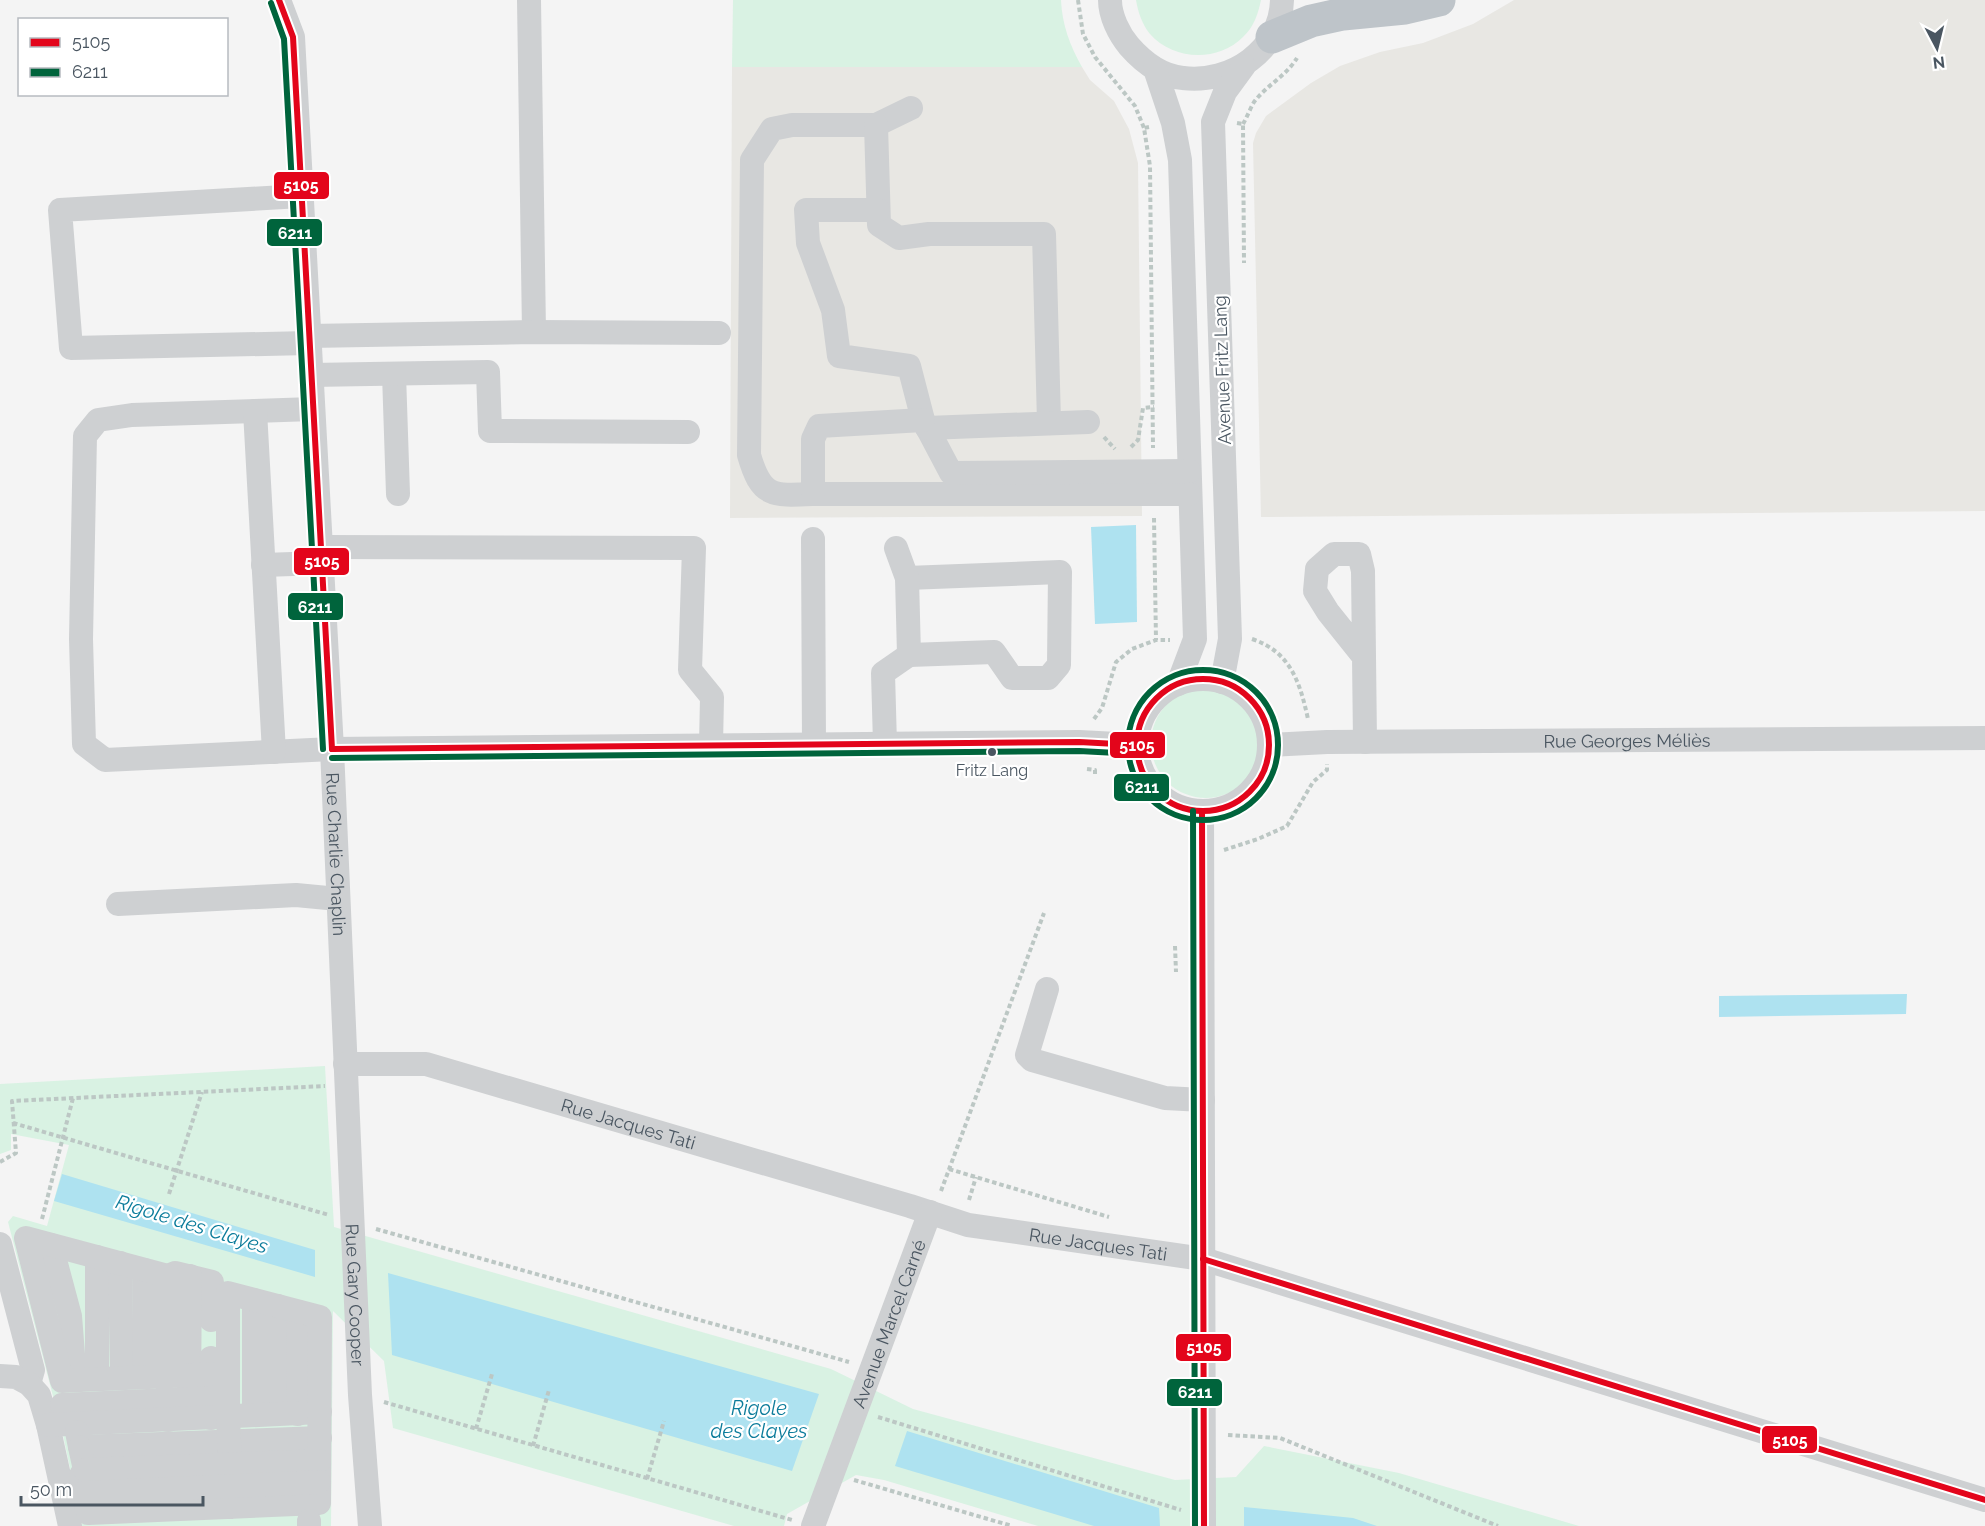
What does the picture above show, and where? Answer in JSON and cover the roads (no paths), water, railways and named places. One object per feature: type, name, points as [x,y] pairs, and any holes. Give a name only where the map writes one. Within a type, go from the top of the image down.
[{"type":"highway","points":[[1286,45],[1311,21],[1343,14],[1405,8],[1439,0]]},
{"type":"street","name":"Rue Charlie Chaplin","points":[[279,0],[292,37],[332,749],[346,1075]]},
{"type":"street","points":[[529,0],[534,332]]},
{"type":"street","points":[[1110,0],[1110,8],[1121,37],[1141,60],[1155,69],[1182,78],[1214,78],[1244,66],[1260,52],[1286,45],[1281,12],[1282,0]]},
{"type":"street","name":"Avenue Fritz Lang","points":[[1222,682],[1230,639],[1213,122],[1225,92],[1244,66]]},
{"type":"street","name":"Avenue Fritz Lang","points":[[1155,69],[1173,123],[1180,160],[1195,639],[1178,684]]},
{"type":"street","points":[[911,108],[876,125],[792,125],[772,129],[752,160],[748,455],[755,477],[767,490],[787,496],[1189,482]]},
{"type":"street","points":[[876,125],[879,225],[899,238],[929,234],[1044,234],[1049,422]]},
{"type":"street","points":[[301,196],[60,210],[71,348],[534,332],[719,333]]},
{"type":"street","points":[[878,210],[806,210],[808,243],[833,310],[839,356],[909,366],[925,424],[951,473],[1189,482]]},
{"type":"street","points":[[311,375],[489,372],[490,431],[688,432]]},
{"type":"street","points":[[394,374],[398,494]]},
{"type":"street","points":[[313,409],[132,415],[98,420],[86,436],[81,639],[84,744],[105,760],[332,749],[1079,742],[1137,745]]},
{"type":"street","points":[[255,411],[274,752]]},
{"type":"street","points":[[813,494],[813,439],[819,426],[1088,422]]},
{"type":"street","points":[[813,539],[814,745]]},
{"type":"street","points":[[263,565],[321,555],[694,548],[690,670],[712,697],[711,746]]},
{"type":"street","points":[[896,548],[908,578],[909,655]]},
{"type":"street","points":[[885,744],[883,673],[909,655],[994,652],[1012,678],[1048,678],[1059,664],[1060,572],[908,578]]},
{"type":"street","points":[[1364,657],[1365,742]]},
{"type":"street","points":[[1200,679],[1222,682],[1241,691],[1256,705],[1266,724],[1269,745],[1266,765],[1256,784],[1242,799],[1223,808],[1202,811],[1182,808],[1164,798],[1149,784],[1140,765],[1137,745],[1139,726],[1148,708],[1161,693],[1178,684],[1200,679]]},
{"type":"street","name":"Rue Georges Méliès","points":[[1269,745],[1365,742],[1985,738]]},
{"type":"street","points":[[1202,811],[1204,1521]]},
{"type":"street","points":[[118,904],[296,895],[338,899]]},
{"type":"street","points":[[1047,989],[1027,1054],[1032,1060],[1165,1098],[1203,1100]]},
{"type":"street","name":"Rue Jacques Tati","points":[[346,1075],[426,1064],[934,1205],[968,1225],[1203,1259],[1985,1500]]},
{"type":"street","name":"Rue Gary Cooper","points":[[346,1075],[360,1395],[370,1526]]},
{"type":"street","name":"Avenue Marcel Carné","points":[[807,1524],[832,1473],[934,1205]]},
{"type":"street","points":[[0,1245],[33,1370],[29,1384]]},
{"type":"street","points":[[61,1247],[144,1270],[212,1281],[157,1478]]},
{"type":"street","points":[[61,1247],[74,1281]]},
{"type":"street","points":[[61,1247],[70,1316],[86,1380]]},
{"type":"street","points":[[86,1380],[108,1260]]},
{"type":"street","points":[[108,1260],[180,1396],[231,1475]]},
{"type":"street","points":[[144,1270],[180,1396]]},
{"type":"street","points":[[179,1276],[180,1396]]},
{"type":"street","points":[[80,1481],[180,1396],[228,1293],[288,1309],[287,1414]]},
{"type":"street","points":[[80,1481],[231,1475],[319,1503],[319,1461],[287,1414],[254,1300]]},
{"type":"street","points":[[0,1376],[16,1377],[29,1384],[39,1395],[48,1425],[80,1481],[207,1521]]},
{"type":"street","points":[[86,1380],[287,1414]]},
{"type":"street","points":[[48,1425],[80,1481]]},
{"type":"street","points":[[80,1481],[231,1475],[319,1461]]},
{"type":"water","points":[[1136,525],[1137,622],[1095,624],[1091,527]]},
{"type":"water","points":[[1907,994],[1906,1014],[1719,1017],[1719,996]]},
{"type":"water","name":"Rigole des Clayes","points":[[62,1174],[315,1250],[315,1277],[54,1201]]},
{"type":"water","name":"Rigole des Clayes","points":[[388,1273],[819,1394],[792,1471],[392,1355]]},
{"type":"water","points":[[907,1431],[1159,1508],[1160,1526],[1094,1526],[895,1466]]},
{"type":"water","points":[[1244,1507],[1353,1518],[1377,1526],[1244,1526]]},
{"type":"place","name":"Fritz Lang","points":[[992,752]]}]
